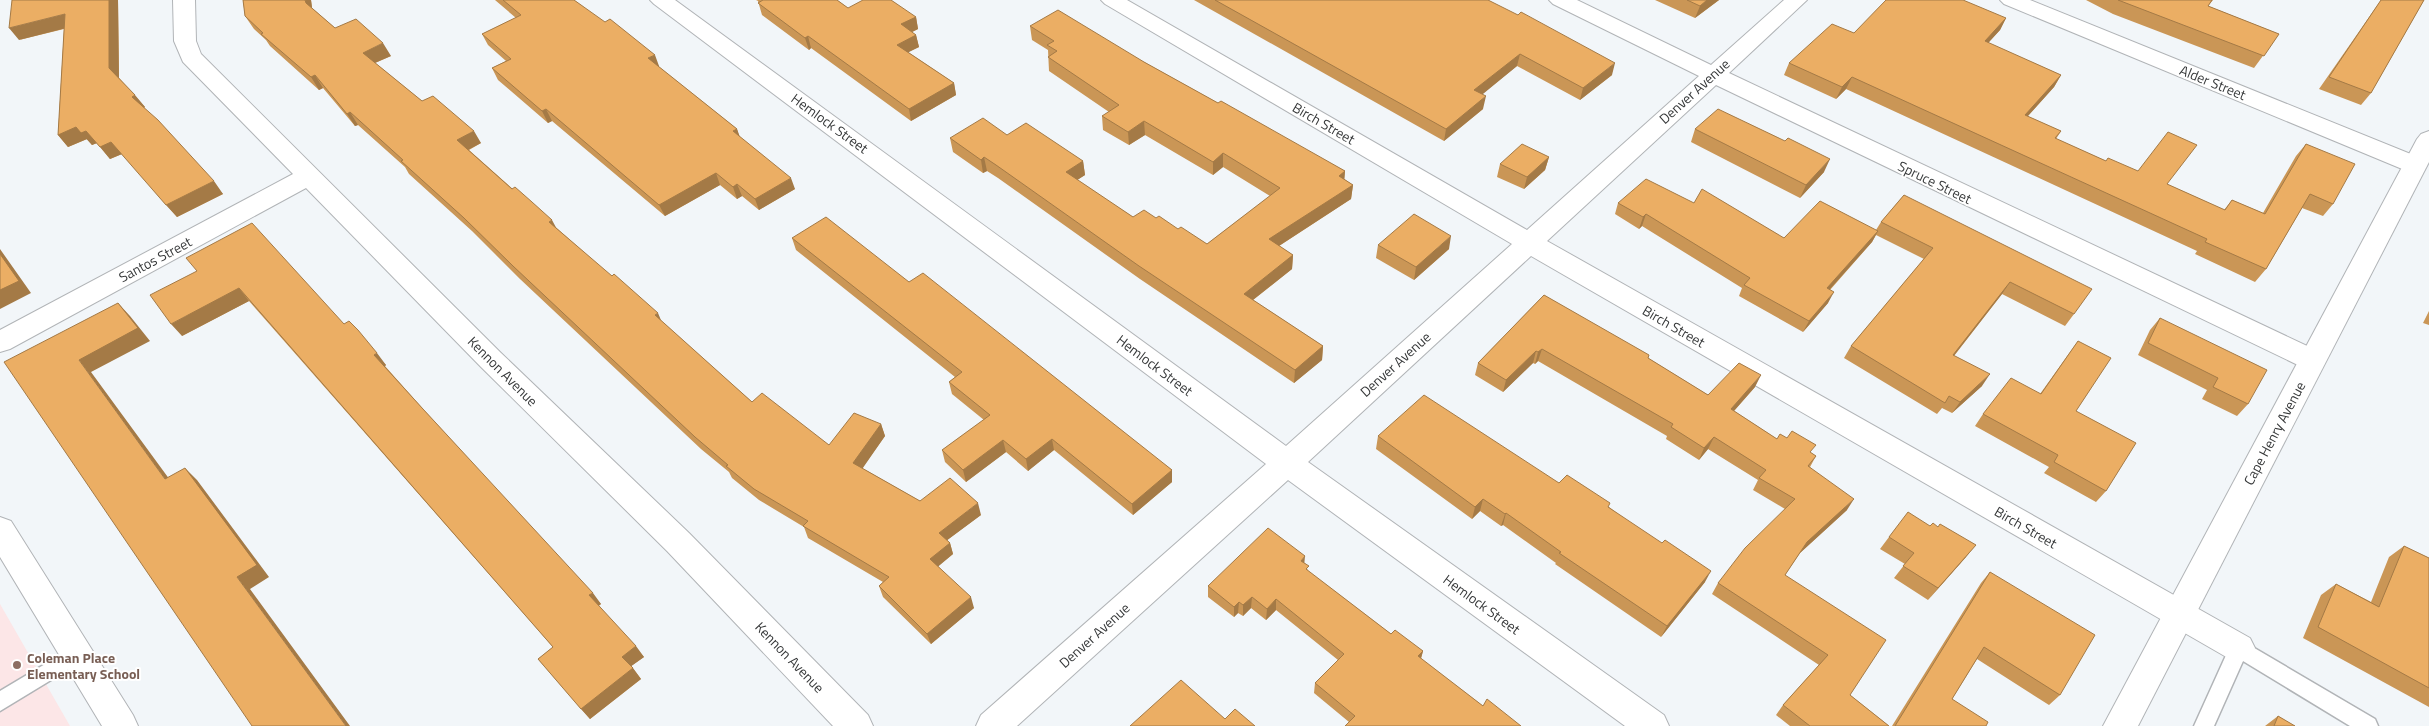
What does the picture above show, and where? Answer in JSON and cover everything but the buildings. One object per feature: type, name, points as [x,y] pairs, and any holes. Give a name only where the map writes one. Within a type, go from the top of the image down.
[{"type":"street","name":"Kennon Avenue","points":[[184,0],[185,41],[191,57],[310,175],[491,360],[678,542],[856,726]]},
{"type":"street","name":"Hemlock Street","points":[[662,0],[1287,463],[1652,726]]},
{"type":"street","name":"Birch Street","points":[[1112,0],[2239,648]]},
{"type":"street","name":"Spruce Street","points":[[1560,0],[1714,73],[1916,173],[2312,360]]},
{"type":"street","name":"Denver Avenue","points":[[993,726],[1287,463],[1796,0]]},
{"type":"street","name":"Alder Street","points":[[2011,0],[2415,165]]},
{"type":"street","name":"Cape Henry Avenue","points":[[2126,724],[2179,614],[2429,139]]},
{"type":"street","name":"Santos Street","points":[[0,342],[310,175]]},
{"type":"street","points":[[0,530],[121,726]]},
{"type":"lane","points":[[2204,726],[2239,648],[2368,726]]},
{"type":"lane","points":[[0,702],[77,654]]},
{"type":"shaded area","name":"Coleman Place Elementary School","points":[[0,604],[70,726],[0,726]]},
{"type":"place","name":"Coleman Place Elementary School","points":[[17,665]]}]
